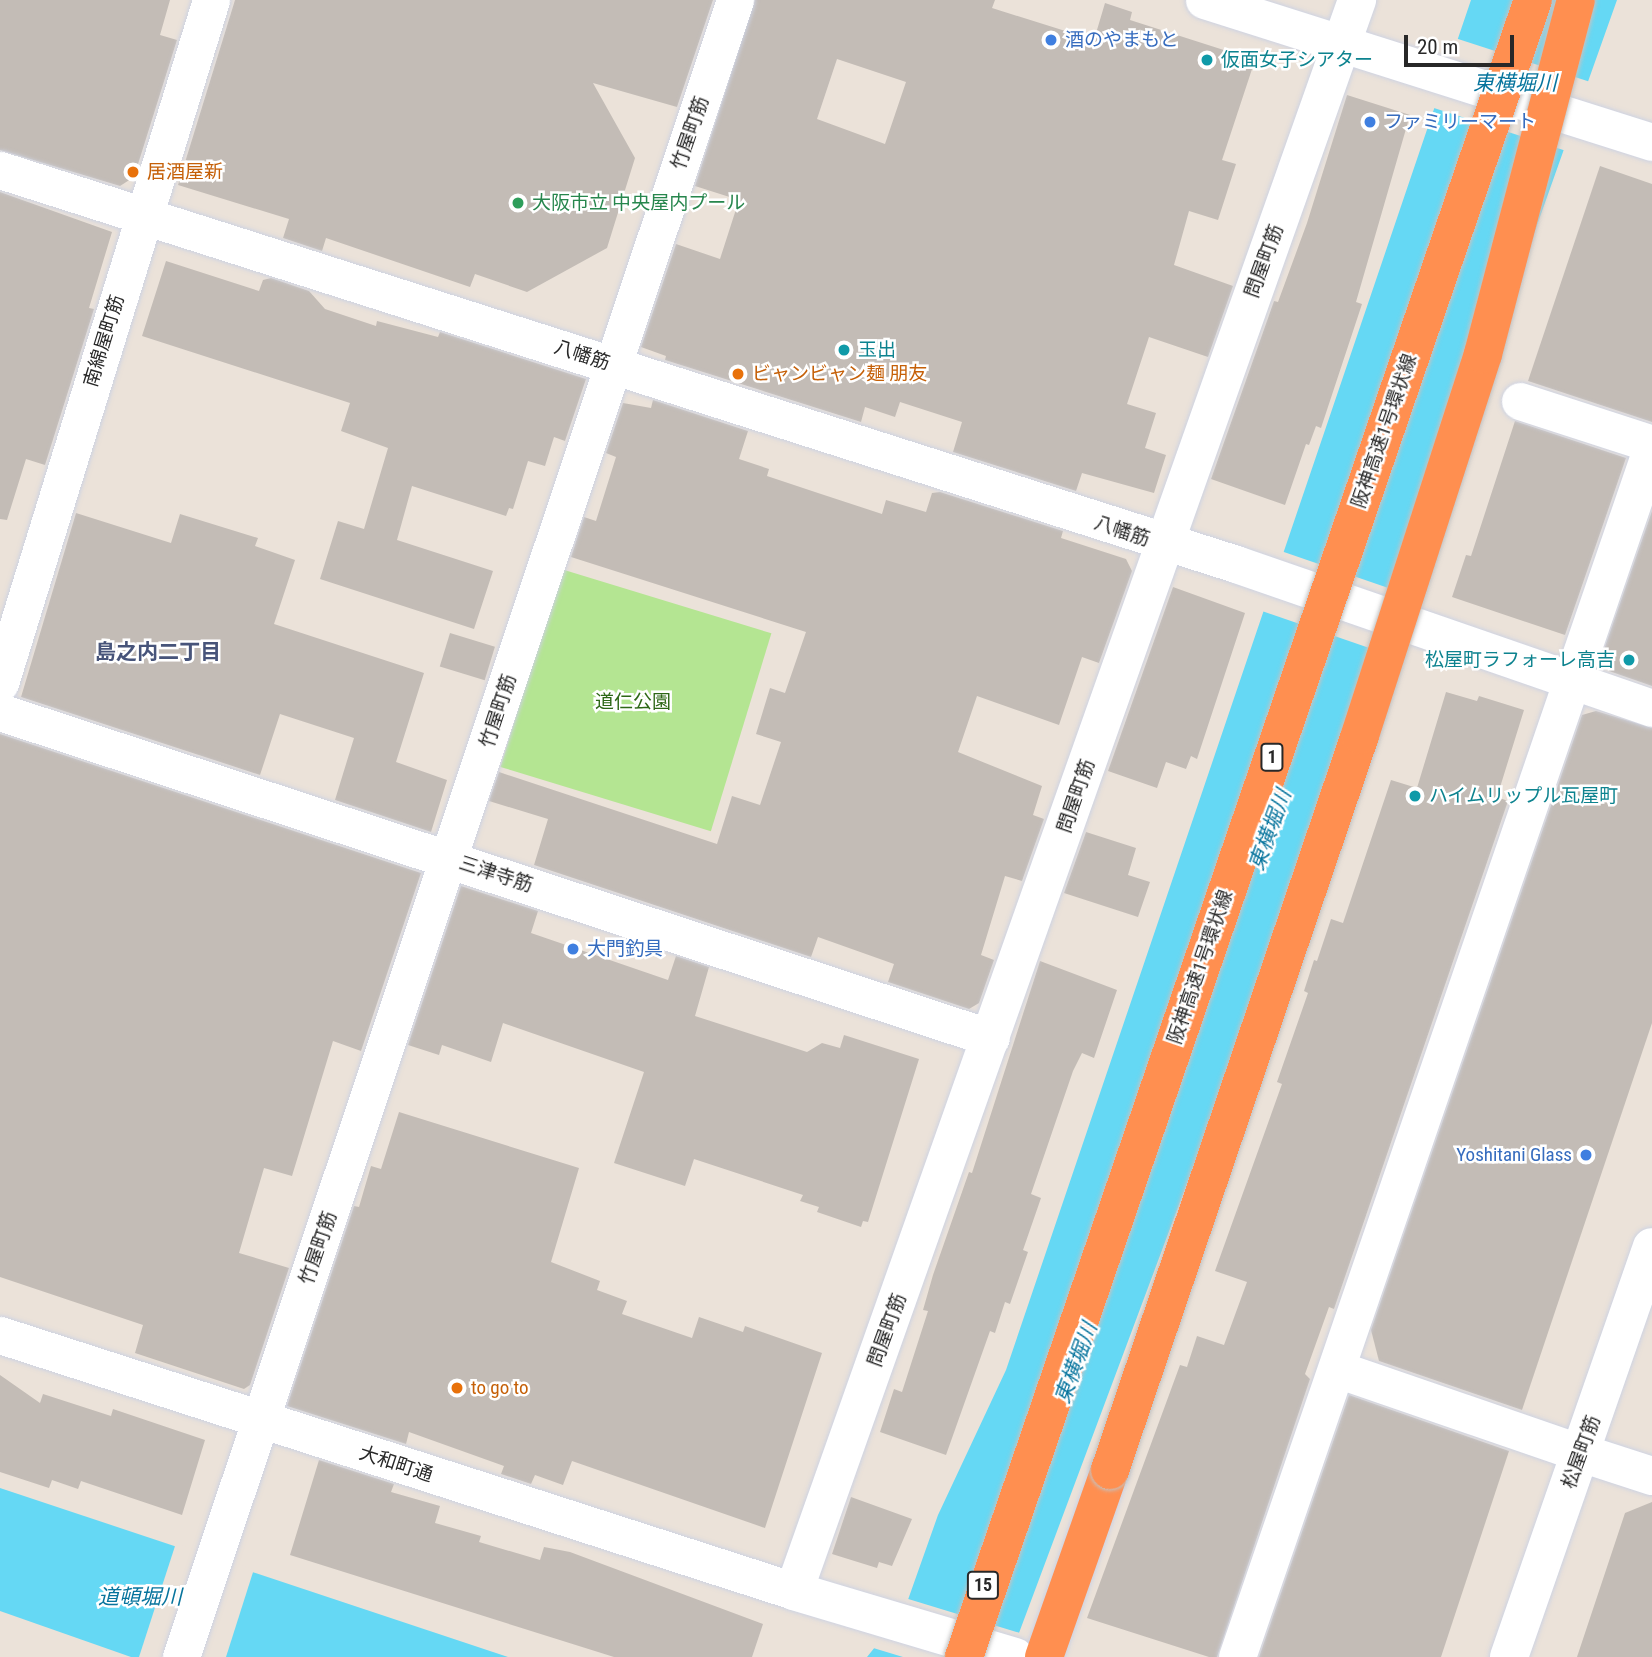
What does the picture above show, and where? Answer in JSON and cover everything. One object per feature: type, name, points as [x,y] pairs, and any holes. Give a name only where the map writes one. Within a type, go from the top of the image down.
[{"type":"highway","name":"阪神高速1号環状線","points":[[964,1657],[1533,0]]},
{"type":"highway","points":[[1044,1657],[1360,735],[1483,354],[1576,0]]},
{"type":"highway","name":"15","points":[[954,1657],[1012,1514]]},
{"type":"street","name":"南綿屋町筋","points":[[0,683],[211,0]]},
{"type":"street","name":"竹屋町筋","points":[[181,1657],[735,0]]},
{"type":"street","points":[[1204,0],[1342,41],[1652,142]]},
{"type":"street","name":"問屋町筋","points":[[794,1591],[1357,0]]},
{"type":"street","name":"八幡筋","points":[[0,170],[1164,544],[1236,564],[1446,640],[1652,708]]},
{"type":"street","points":[[1237,1657],[1652,445],[1520,401]]},
{"type":"street","name":"三津寺筋","points":[[0,712],[991,1038]]},
{"type":"street","name":"松屋町筋","points":[[1509,1657],[1652,1247]]},
{"type":"street","name":"大和町通","points":[[0,1335],[794,1591]]},
{"type":"street","points":[[1337,1369],[1652,1476]]},
{"type":"street","points":[[794,1591],[1014,1657]]},
{"type":"green space","name":"道仁公園","points":[[561,569],[771,633],[711,831],[500,767]]},
{"type":"water","name":"東横堀川","points":[[1471,0],[1617,0],[1380,667],[1010,1657],[867,1657],[904,1611],[938,1515],[1006,1370]]},
{"type":"water","name":"道頓堀川","points":[[0,1488],[508,1657],[131,1657],[0,1611]]},
{"type":"pier","points":[[1455,38],[1592,82],[1569,152],[1432,107]]},
{"type":"pier","points":[[1281,551],[1409,595],[1388,655],[1260,611]]},
{"type":"pier","points":[[176,1543],[254,1569],[226,1657],[139,1657]]},
{"type":"pier","points":[[905,1598],[1020,1633],[1013,1657],[903,1657],[870,1647]]},
{"type":"building","points":[[0,0],[170,0],[160,35],[177,40],[134,177],[120,186],[0,150]]},
{"type":"building","points":[[235,0],[713,0],[677,107],[593,83],[635,158],[607,248],[527,292],[475,274],[470,287],[326,238],[322,251],[283,238],[289,219],[178,185]]},
{"type":"building","points":[[755,0],[995,0],[992,8],[1094,40],[1105,3],[1132,12],[1130,20],[1255,60],[1222,160],[1236,164],[1218,220],[1189,211],[1174,265],[1233,286],[1208,357],[1149,337],[1127,404],[1156,413],[1145,448],[1166,455],[1154,493],[1082,473],[1076,491],[953,452],[962,422],[900,402],[895,417],[865,407],[861,422],[665,360],[666,356],[641,347],[676,244],[720,259],[739,200],[695,186]],"holes":[[[837,59],[906,82],[885,144],[817,119]]]},
{"type":"building","points":[[1347,95],[1410,115],[1356,302],[1362,304],[1321,428],[1316,426],[1309,445],[1306,444],[1285,505],[1211,479],[1274,301],[1278,302],[1307,223]]},
{"type":"building","points":[[1600,166],[1652,184],[1652,422],[1528,381]]},
{"type":"building","points":[[0,192],[112,232],[89,308],[94,309],[45,465],[26,459],[7,520],[0,519]]},
{"type":"building","points":[[166,261],[259,291],[263,280],[271,278],[309,291],[325,309],[376,326],[377,321],[438,337],[440,332],[586,379],[565,441],[554,437],[545,466],[528,461],[513,509],[509,508],[506,516],[412,486],[397,540],[493,571],[474,629],[320,579],[338,521],[364,529],[388,448],[341,431],[350,403],[142,336]]},
{"type":"building","points":[[653,400],[748,431],[739,459],[769,469],[767,476],[882,514],[886,500],[926,512],[932,493],[940,492],[1063,531],[1061,538],[1126,559],[1132,571],[1099,663],[1082,657],[1059,725],[977,696],[958,752],[1042,786],[1033,815],[1044,819],[1022,881],[1005,876],[981,955],[994,960],[979,1003],[969,1009],[888,982],[894,964],[818,937],[811,957],[534,865],[548,819],[489,801],[499,772],[717,844],[732,796],[760,805],[781,742],[756,734],[770,688],[785,693],[806,632],[571,557],[584,517],[596,521],[616,457],[606,453],[623,403],[651,408]]},
{"type":"building","points":[[1515,421],[1626,458],[1565,635],[1452,597],[1466,555],[1471,556]]},
{"type":"building","points":[[1652,511],[1652,686],[1609,671],[1612,662],[1601,658]]},
{"type":"building","points":[[76,513],[171,543],[180,514],[258,538],[255,546],[295,560],[274,624],[424,673],[396,762],[447,780],[431,832],[335,800],[354,738],[280,714],[260,775],[21,697]]},
{"type":"building","points":[[1173,587],[1245,613],[1197,759],[1191,756],[1186,769],[1166,762],[1157,788],[1108,771]]},
{"type":"building","points":[[450,633],[495,647],[485,680],[440,666]]},
{"type":"building","points":[[1446,692],[1477,701],[1479,696],[1524,710],[1497,797],[1508,801],[1334,1309],[1329,1307],[1305,1374],[1310,1379],[1217,1657],[1209,1657],[1087,1618],[1180,1365],[1187,1367],[1197,1336],[1224,1345],[1247,1282],[1215,1271],[1282,1084],[1277,1082],[1308,993],[1304,991],[1314,960],[1317,961],[1331,919],[1343,923],[1391,780],[1417,788]]},
{"type":"building","points":[[1596,711],[1652,728],[1652,1023],[1522,1410],[1379,1361],[1371,1330],[1582,715]]},
{"type":"building","points":[[0,734],[421,873],[361,1051],[333,1041],[292,1176],[264,1168],[239,1253],[289,1268],[250,1385],[244,1389],[135,1353],[143,1325],[0,1277]]},
{"type":"building","points":[[1086,832],[1136,848],[1128,875],[1150,882],[1138,917],[1064,893]]},
{"type":"building","points":[[461,886],[538,911],[531,933],[668,980],[676,956],[709,967],[695,1016],[807,1052],[822,1043],[840,1048],[844,1035],[919,1059],[868,1222],[863,1221],[861,1227],[817,1212],[819,1207],[800,1201],[803,1195],[694,1159],[685,1186],[614,1163],[644,1072],[503,1023],[491,1062],[442,1045],[439,1055],[408,1045]]},
{"type":"building","points":[[1040,961],[1117,990],[1094,1058],[1082,1053],[1073,1071],[1031,1194],[1041,1198],[1023,1250],[1028,1252],[1010,1304],[1005,1302],[995,1333],[990,1331],[946,1455],[880,1432],[894,1389],[902,1392],[928,1311],[923,1310],[933,1275],[969,1172],[972,1173]]},
{"type":"building","points":[[399,1112],[579,1168],[551,1262],[600,1281],[597,1290],[627,1301],[622,1314],[692,1338],[699,1317],[743,1332],[745,1326],[822,1353],[765,1528],[572,1461],[563,1485],[535,1475],[531,1484],[501,1474],[504,1466],[409,1432],[406,1444],[287,1406],[354,1206],[359,1207],[371,1166],[381,1169]]},
{"type":"building","points":[[0,1375],[40,1403],[43,1394],[111,1416],[113,1409],[205,1440],[182,1515],[81,1481],[78,1489],[52,1480],[49,1488],[0,1472]]},
{"type":"building","points":[[1349,1395],[1509,1451],[1441,1657],[1259,1657]]},
{"type":"building","points":[[319,1460],[394,1484],[391,1492],[440,1506],[435,1523],[481,1536],[479,1542],[540,1560],[544,1547],[570,1552],[763,1624],[752,1657],[614,1657],[290,1555]]},
{"type":"building","points":[[851,1497],[912,1519],[892,1566],[879,1562],[877,1568],[832,1554]]},
{"type":"building","points":[[1652,1502],[1652,1657],[1577,1657],[1625,1513]]},
{"type":"place","name":"酒のやまもと","points":[[1051,40]]},
{"type":"place","name":"仮面女子シアター","points":[[1207,60]]},
{"type":"place","name":"ファミリーマート","points":[[1370,122]]},
{"type":"place","name":"居酒屋新","points":[[133,172]]},
{"type":"place","name":"大阪市立 中央屋内プール","points":[[518,203]]},
{"type":"place","name":"玉出","points":[[844,350]]},
{"type":"place","name":"ビャンビャン麺 朋友","points":[[738,374]]},
{"type":"place","name":"松屋町ラフォーレ高吉","points":[[1629,660]]},
{"type":"place","name":"ハイムリップル瓦屋町","points":[[1415,796]]},
{"type":"place","name":"大門釣具","points":[[573,949]]},
{"type":"place","name":"Yoshitani Glass","points":[[1586,1155]]},
{"type":"place","name":"to go to","points":[[457,1388]]},
{"type":"district","name":"島之内二丁目","points":[[158,652]]}]
